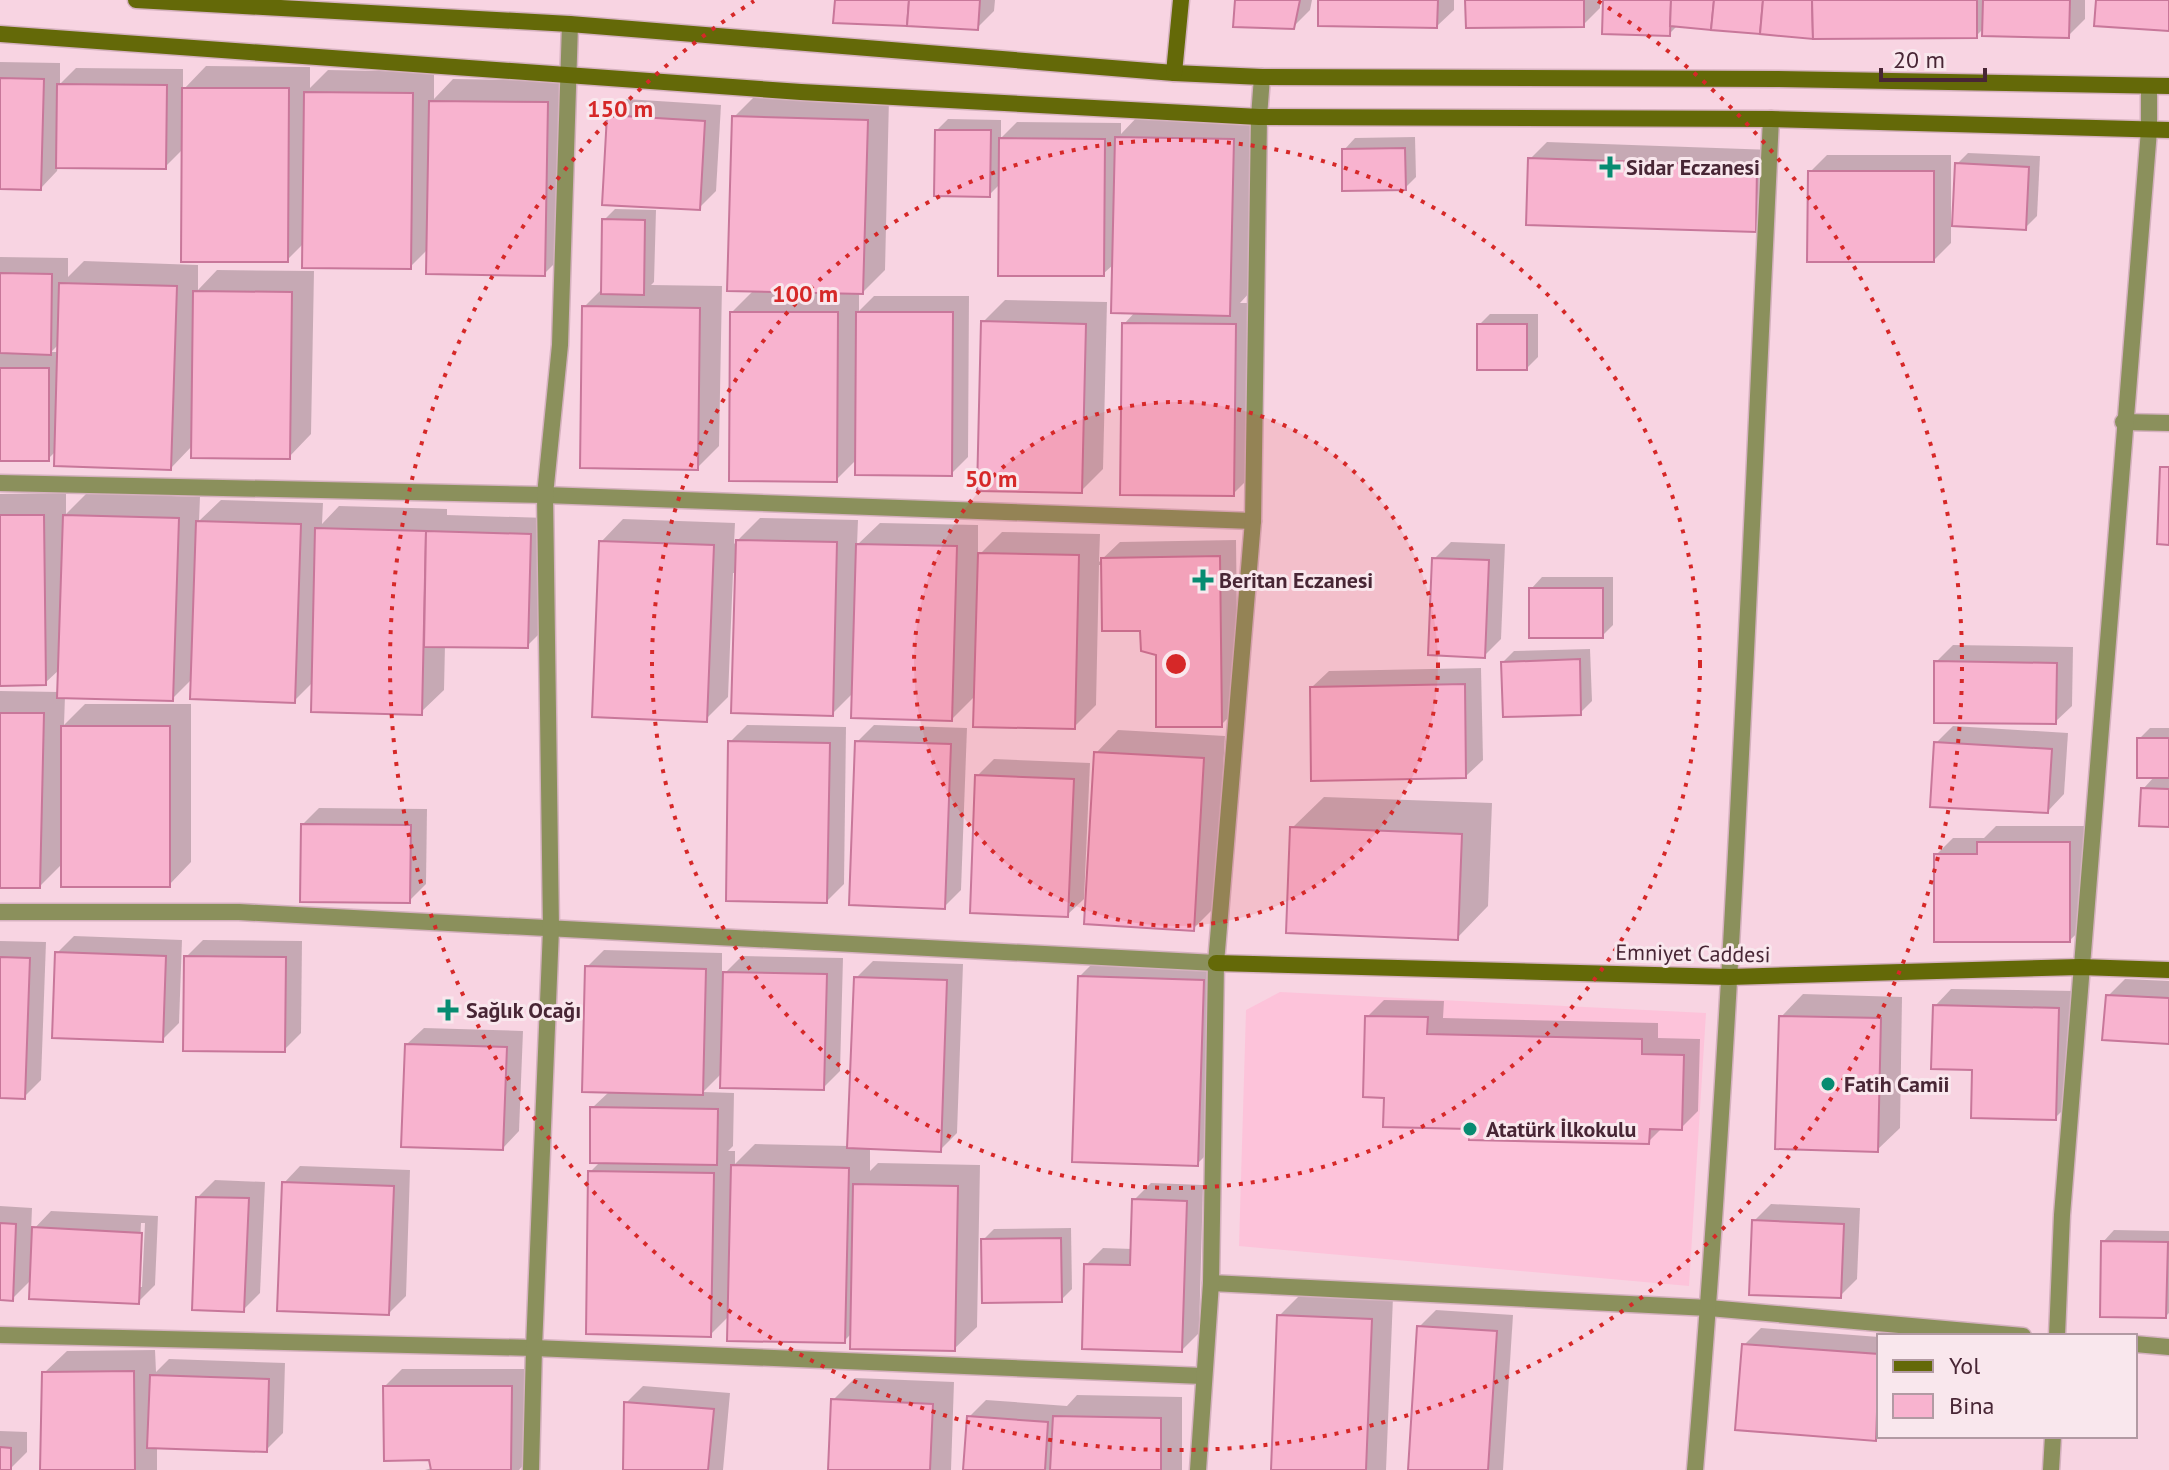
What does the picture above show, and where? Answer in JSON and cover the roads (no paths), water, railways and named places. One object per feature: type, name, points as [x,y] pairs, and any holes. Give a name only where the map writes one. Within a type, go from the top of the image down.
[{"type":"street","points":[[136,0],[570,24],[1174,73],[1262,77],[1775,79],[2169,86]]},
{"type":"street","points":[[1174,73],[1181,0]]},
{"type":"street","points":[[531,1470],[551,929],[545,495],[560,345],[570,24]]},
{"type":"street","points":[[0,34],[801,92],[1259,117],[1771,119],[2169,130]]},
{"type":"street","points":[[1198,1470],[1211,1283],[1216,963],[1253,521],[1262,77]]},
{"type":"street","points":[[2057,1334],[2062,1215],[2080,967],[2149,130],[2149,86]]},
{"type":"street","points":[[1695,1470],[1709,1308],[1729,977],[1771,119]]},
{"type":"street","points":[[2123,422],[2169,423]]},
{"type":"street","points":[[0,483],[545,495],[1253,521]]},
{"type":"street","points":[[0,912],[239,912],[1216,963]]},
{"type":"street","name":"Emniyet Caddesi","points":[[1216,963],[1729,977],[2080,967],[2169,970]]},
{"type":"street","points":[[1211,1283],[1709,1308],[2001,1334]]},
{"type":"street","points":[[0,1335],[534,1348],[1203,1376]]},
{"type":"street","points":[[2137,1344],[2169,1347]]},
{"type":"street","points":[[2051,1470],[2053,1438]]},
{"type":"place","name":"Sidar Eczanesi","points":[[1610,167]]},
{"type":"place","name":"Beritan Eczanesi","points":[[1203,580]]},
{"type":"place","name":"Sağlık Ocağı","points":[[448,1010]]},
{"type":"place","name":"Fatih Camii","points":[[1828,1084]]},
{"type":"place","name":"Atatürk İlkokulu","points":[[1470,1129]]}]
